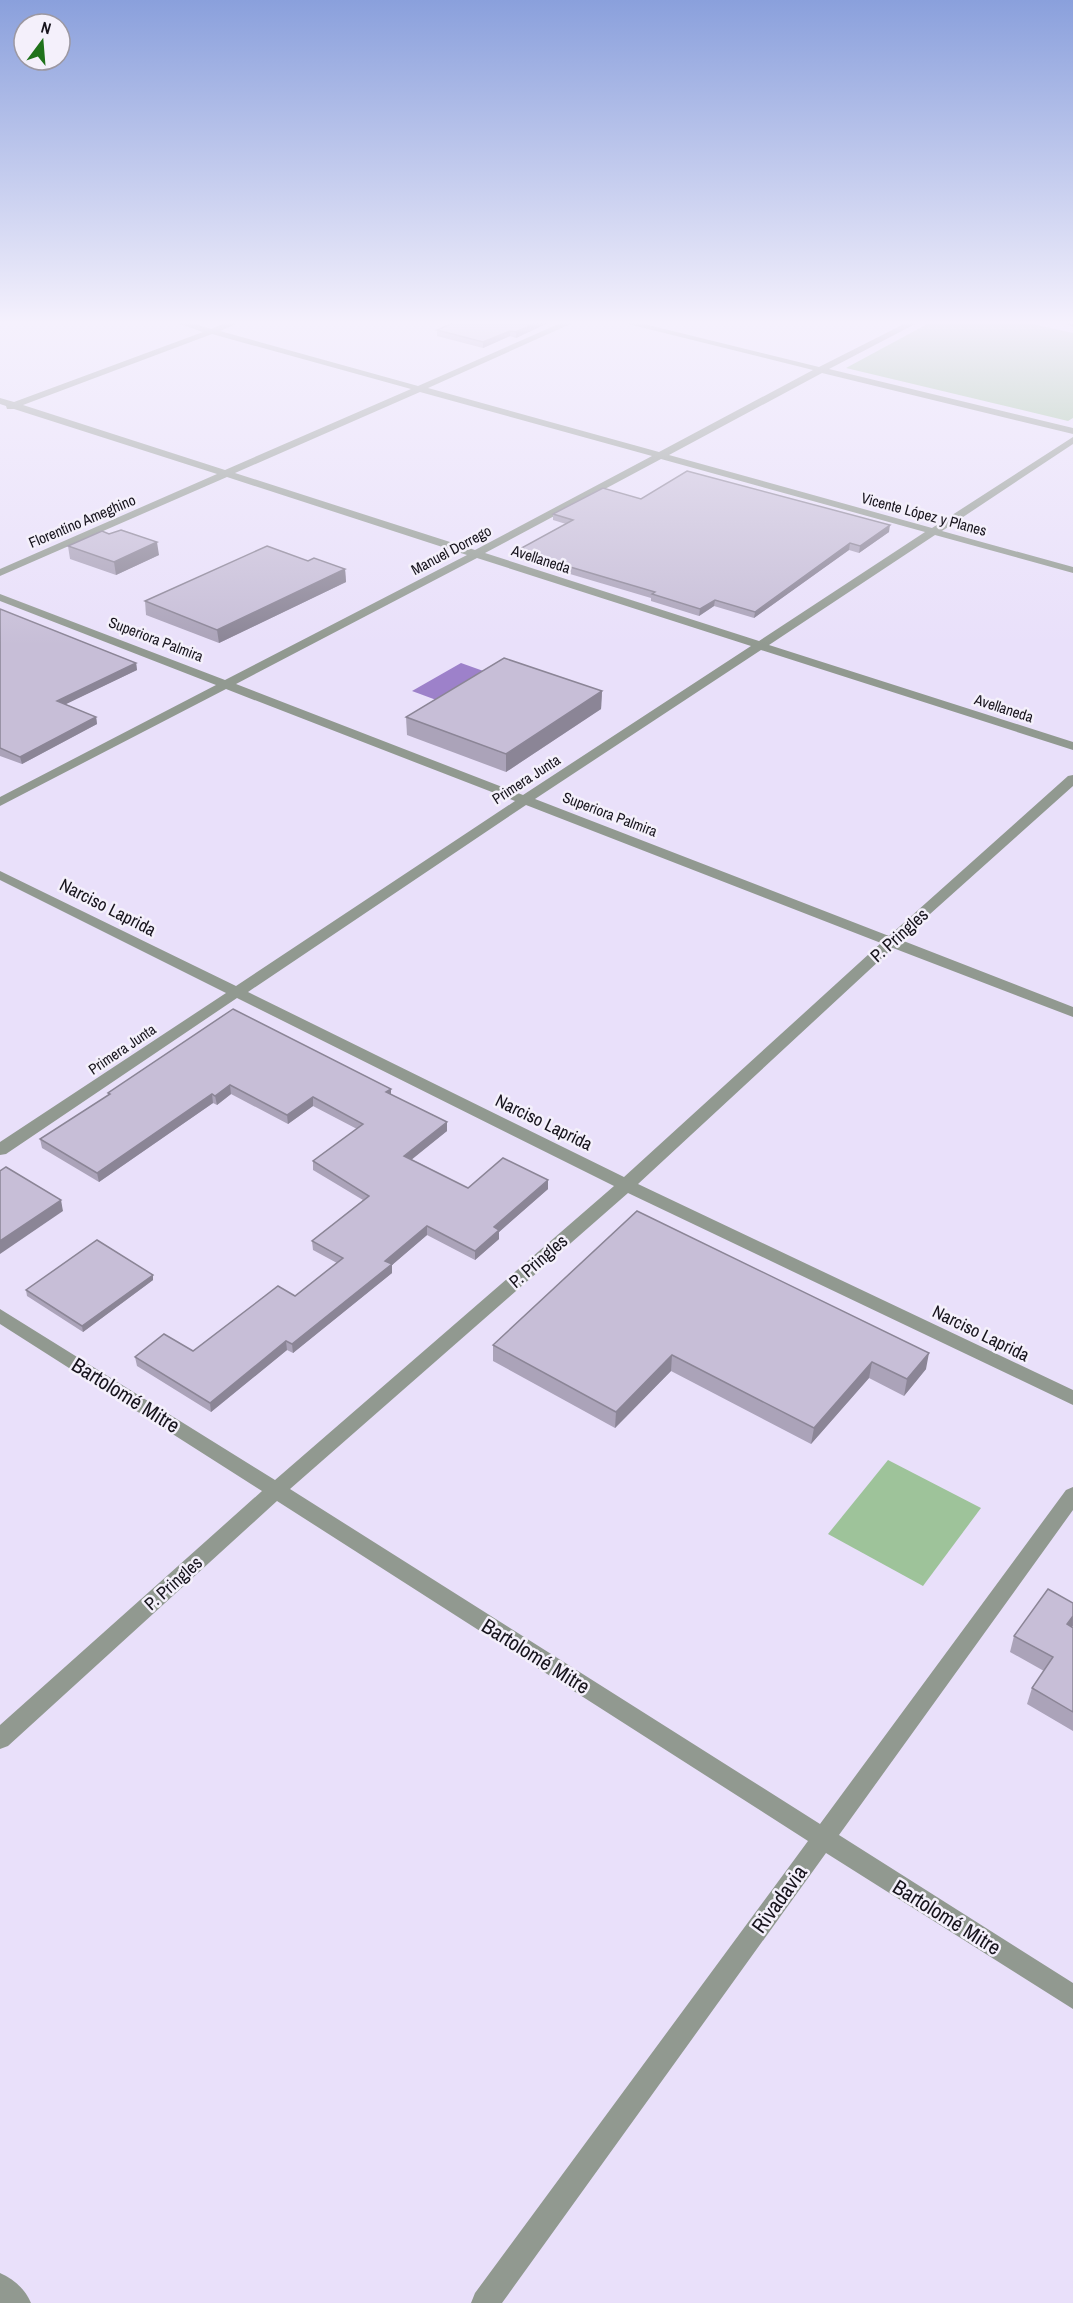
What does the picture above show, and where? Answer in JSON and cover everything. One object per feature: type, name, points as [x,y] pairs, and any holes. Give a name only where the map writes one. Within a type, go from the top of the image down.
[{"type":"street","name":"Avellaneda","points":[[88,429],[1073,746]]},
{"type":"street","name":"Florentino Ameghino","points":[[0,573],[328,429]]},
{"type":"street","name":"Vicente López y Planes","points":[[565,429],[1073,570]]},
{"type":"street","name":"Manuel Dorrego","points":[[0,802],[476,554],[707,429]]},
{"type":"street","name":"Primera Junta","points":[[0,1150],[526,799],[1073,440]]},
{"type":"street","name":"Superiora Palmira","points":[[0,597],[1073,1012]]},
{"type":"street","name":"P. Pringles","points":[[0,1739],[276,1490],[626,1185],[1073,779]]},
{"type":"street","name":"Narciso Laprida","points":[[0,875],[626,1185],[1073,1398]]},
{"type":"street","name":"Bartolomé Mitre","points":[[0,1315],[1073,1997]]},
{"type":"street","name":"Rivadavia","points":[[485,2303],[1073,1495]]},
{"type":"street","points":[[0,2287],[17,2303]]},
{"type":"green space","points":[[888,1460],[981,1508],[923,1586],[828,1534]]},
{"type":"shaded area","points":[[461,663],[489,673],[439,701],[412,691]]},
{"type":"building","points":[[687,471],[890,525],[860,546],[850,543],[755,612],[715,600],[700,609],[652,594],[655,592],[516,551],[573,520],[553,514],[603,488],[641,499]]},
{"type":"building","points":[[121,530],[157,542],[114,562],[68,546],[102,531],[109,534]]},
{"type":"building","points":[[267,546],[308,561],[314,558],[345,569],[217,630],[145,601]]},
{"type":"building","points":[[0,609],[136,663],[57,701],[96,717],[20,757],[0,748]]},
{"type":"building","points":[[504,658],[602,691],[506,754],[406,717]]},
{"type":"building","points":[[233,1009],[391,1089],[386,1092],[447,1122],[404,1156],[468,1188],[503,1158],[548,1180],[494,1227],[499,1230],[475,1251],[427,1226],[385,1261],[392,1264],[292,1344],[286,1341],[210,1403],[135,1357],[164,1334],[193,1351],[278,1286],[295,1296],[343,1258],[312,1241],[369,1196],[313,1161],[363,1124],[313,1097],[287,1115],[230,1085],[215,1096],[212,1094],[97,1173],[40,1139]]},
{"type":"building","points":[[6,1167],[61,1200],[0,1241],[0,1171]]},
{"type":"building","points":[[637,1211],[929,1353],[907,1379],[872,1362],[814,1428],[672,1355],[616,1412],[493,1345]]},
{"type":"building","points":[[97,1240],[153,1275],[82,1326],[26,1290]]},
{"type":"building","points":[[1048,1589],[1073,1603],[1073,1616],[1067,1624],[1073,1628],[1073,1712],[1032,1688],[1053,1657],[1014,1636]]}]
